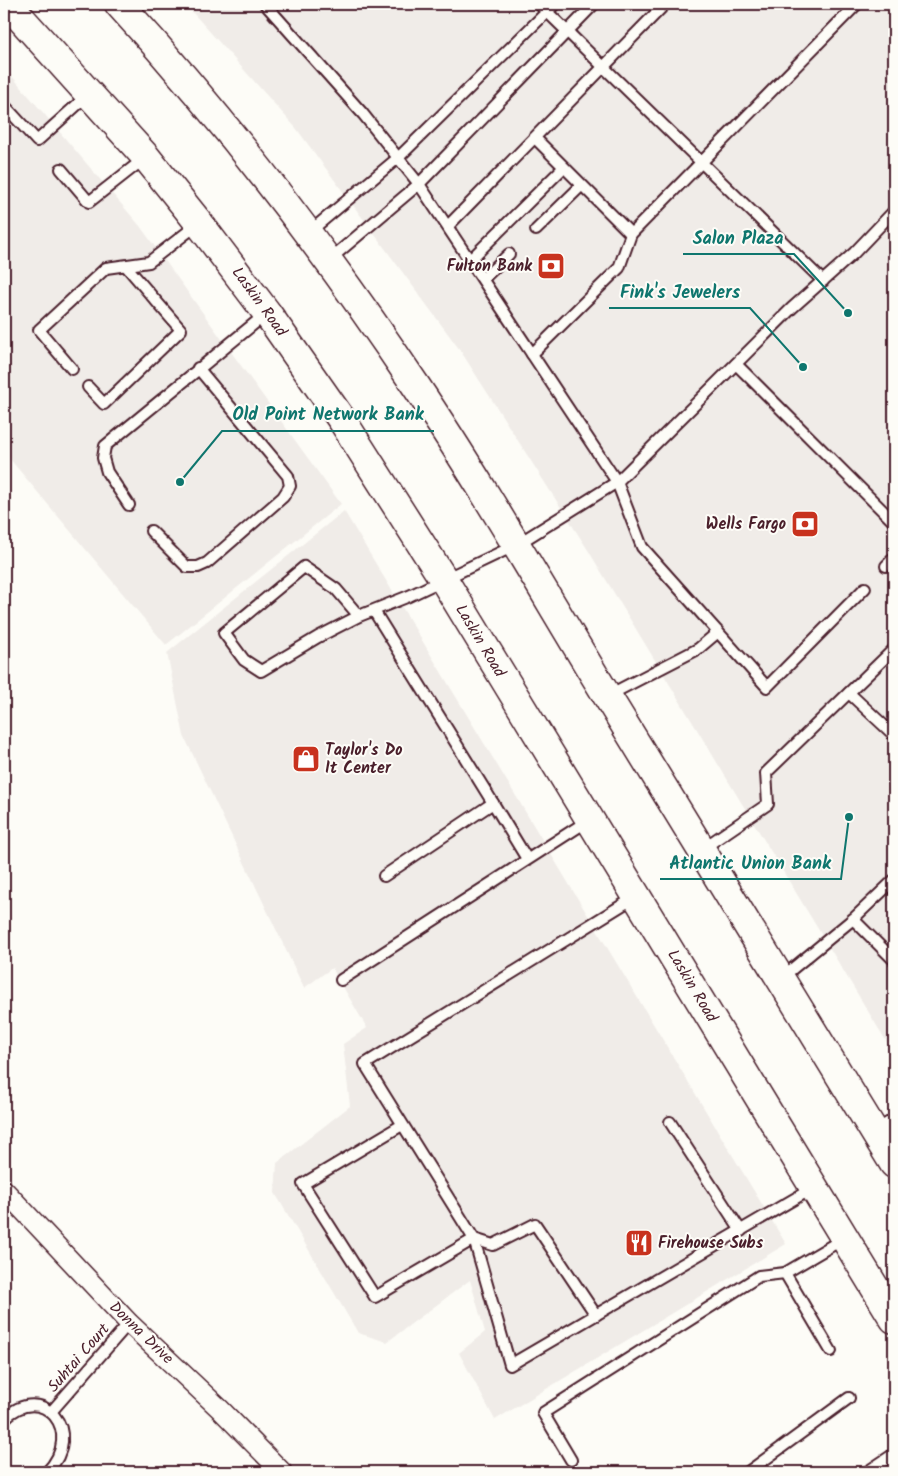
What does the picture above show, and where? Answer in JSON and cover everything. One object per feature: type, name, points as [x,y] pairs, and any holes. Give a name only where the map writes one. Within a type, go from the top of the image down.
[{"type":"main road","name":"Laskin Road","points":[[8,4],[146,157],[199,223],[267,313],[342,420],[444,580],[894,1319]]},
{"type":"main road","points":[[119,4],[222,123],[308,233],[418,389],[516,545],[780,979],[884,1126],[894,1164]]},
{"type":"street","name":"Donna Drive","points":[[4,1190],[129,1324],[220,1409],[282,1472]]},
{"type":"lane","points":[[264,4],[399,157],[419,184],[617,482],[642,547],[767,687],[865,588]]},
{"type":"lane","points":[[539,4],[823,281]]},
{"type":"lane","points":[[308,233],[399,157],[554,4]]},
{"type":"lane","points":[[329,261],[419,184],[594,4]]},
{"type":"lane","points":[[448,226],[665,4]]},
{"type":"lane","points":[[532,354],[619,268],[631,234],[857,4]]},
{"type":"lane","points":[[4,105],[37,141],[90,93]]},
{"type":"lane","points":[[534,138],[631,234]]},
{"type":"lane","points":[[61,169],[90,202],[146,157]]},
{"type":"lane","points":[[470,260],[563,168]]},
{"type":"lane","points":[[536,230],[581,186]]},
{"type":"lane","points":[[359,616],[336,589],[304,567],[224,633],[244,660],[261,671],[318,637],[359,616],[444,580],[516,545],[617,482],[894,212]]},
{"type":"lane","points":[[72,368],[38,330],[106,268],[149,262],[199,223]]},
{"type":"lane","points":[[483,279],[509,254]]},
{"type":"lane","points":[[88,387],[104,404],[181,330],[126,266]]},
{"type":"lane","points":[[129,504],[107,472],[103,458],[106,446],[198,368],[267,313]]},
{"type":"lane","points":[[736,364],[894,522]]},
{"type":"lane","points":[[151,531],[187,567],[198,568],[206,564],[283,497],[290,486],[288,476],[198,368]]},
{"type":"lane","points":[[886,566],[894,558]]},
{"type":"lane","points":[[374,610],[526,859]]},
{"type":"lane","points":[[607,696],[698,649],[718,632]]},
{"type":"lane","points":[[701,849],[768,804],[766,773],[894,649]]},
{"type":"lane","points":[[849,693],[894,735]]},
{"type":"lane","points":[[384,876],[493,803]]},
{"type":"lane","points":[[341,980],[590,819]]},
{"type":"lane","points":[[780,979],[853,919],[894,880]]},
{"type":"lane","points":[[638,896],[365,1064],[474,1239],[510,1365],[814,1188]]},
{"type":"lane","points":[[853,919],[894,960]]},
{"type":"lane","points":[[670,1122],[741,1231]]},
{"type":"lane","points":[[402,1125],[303,1184],[375,1297],[474,1239],[493,1245],[535,1224],[596,1315]]},
{"type":"lane","points":[[570,1460],[543,1413],[759,1276],[785,1274],[844,1238]]},
{"type":"lane","points":[[785,1274],[831,1351]]},
{"type":"lane","name":"Suhtai Court","points":[[51,1412],[129,1324]]},
{"type":"lane","points":[[754,1471],[848,1398]]},
{"type":"lane","name":"Suhtai Court","points":[[4,1419],[13,1410],[26,1405],[39,1406],[51,1412],[62,1433],[62,1448],[57,1462],[46,1472]]},
{"type":"lane","points":[[867,1472],[894,1454]]},
{"type":"shaded area","points":[[185,4],[894,4],[894,1054],[588,550],[460,350],[296,128]]},
{"type":"shaded area","points":[[4,67],[140,226],[341,504],[166,645],[4,452]]},
{"type":"shaded area","points":[[344,511],[786,1244],[495,1420],[459,1353],[485,1332],[470,1280],[387,1342],[358,1333],[275,1193],[277,1163],[350,1106],[343,1044],[367,1028],[332,968],[304,988],[184,736],[167,653]]},
{"type":"place","name":"Fulton Bank","points":[[551,266]]},
{"type":"place","name":"Salon Plaza","points":[[848,313]]},
{"type":"place","name":"Fink's Jewelers","points":[[803,367]]},
{"type":"place","name":"Old Point Network Bank","points":[[180,482]]},
{"type":"place","name":"Wells Fargo","points":[[805,524]]},
{"type":"place","name":"Taylor's Do It Center","points":[[306,759]]},
{"type":"place","name":"Atlantic Union Bank","points":[[849,817]]},
{"type":"place","name":"Firehouse Subs","points":[[639,1243]]}]
